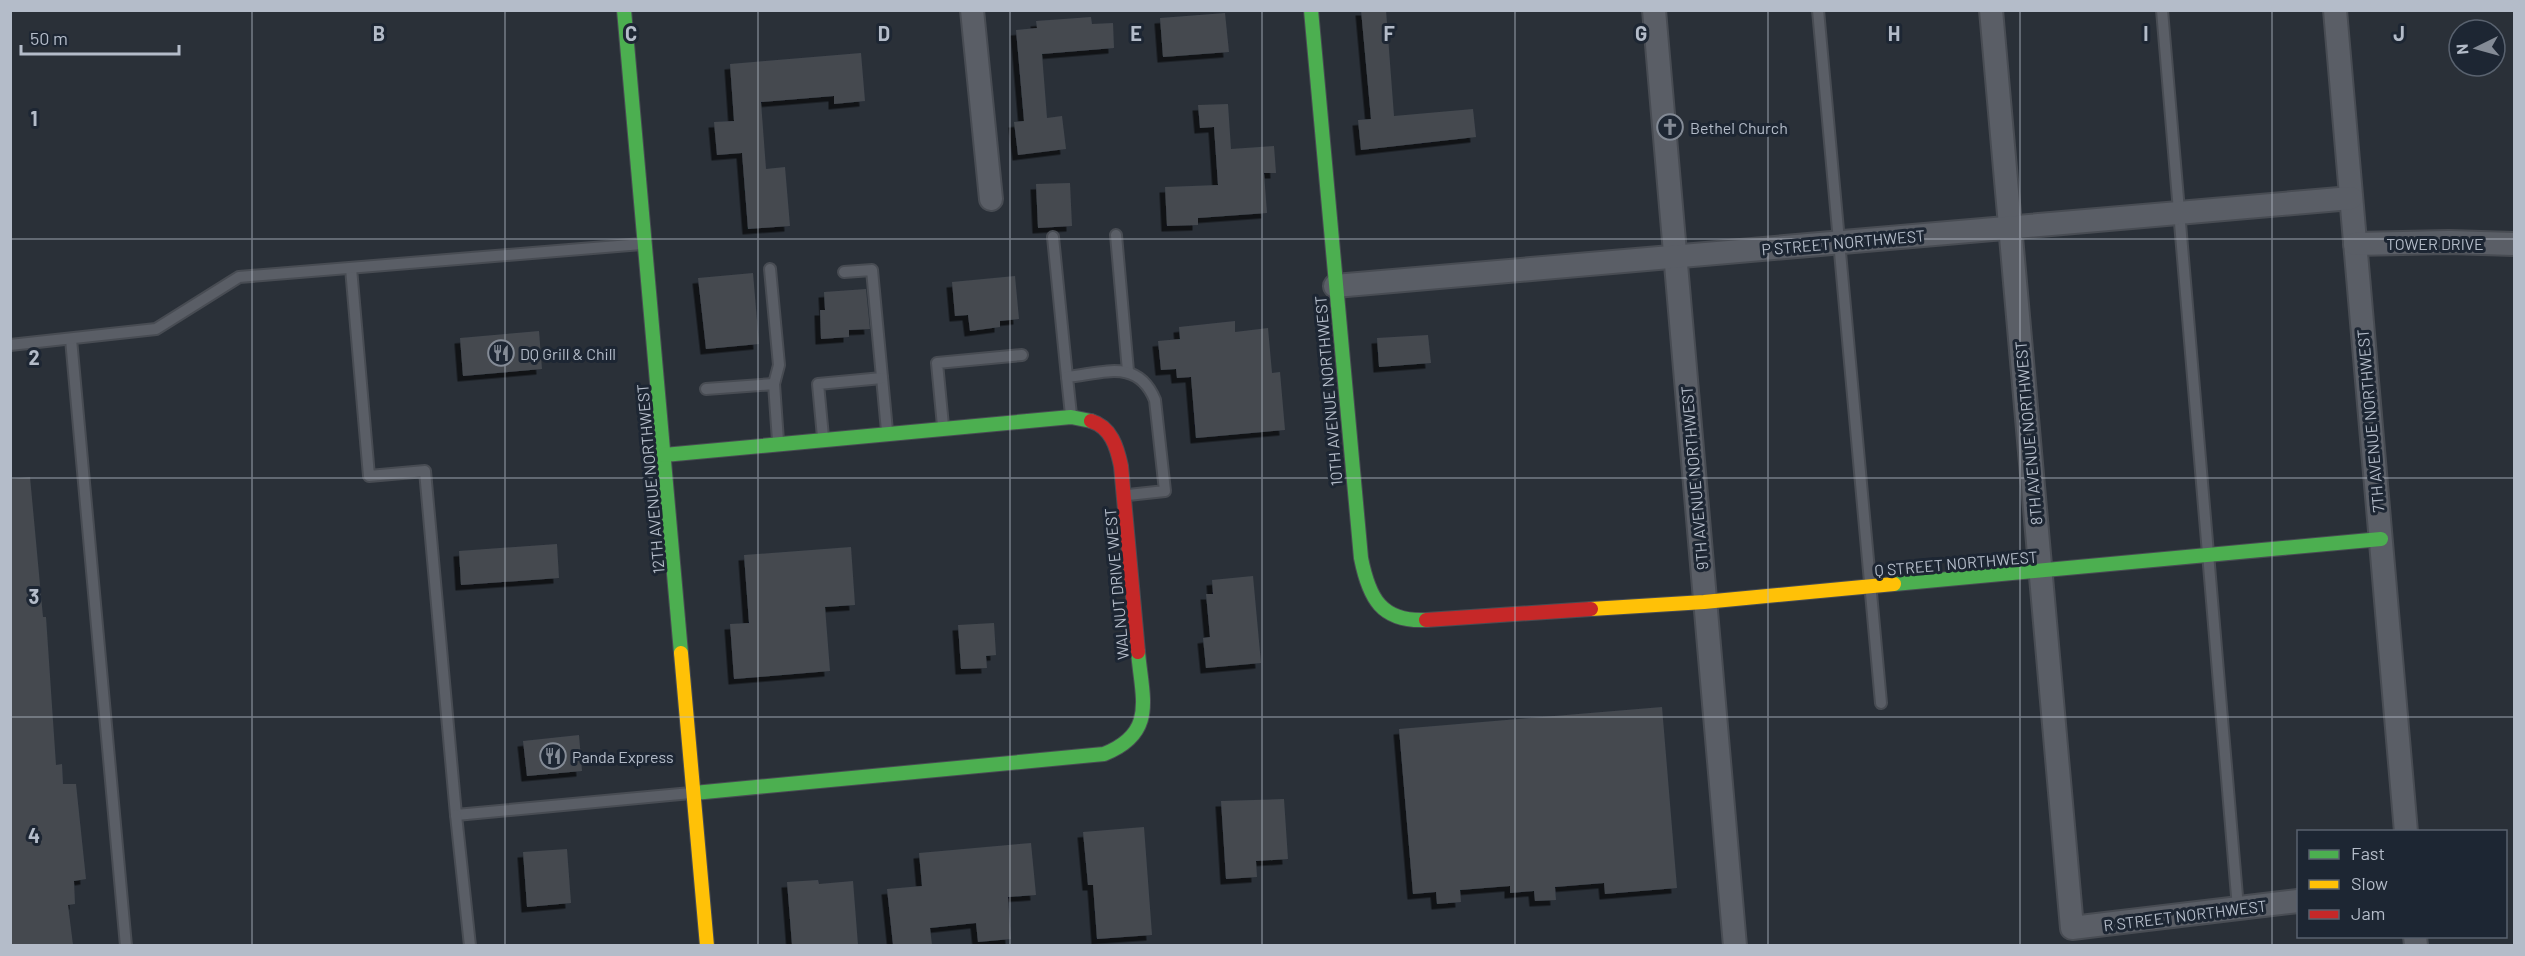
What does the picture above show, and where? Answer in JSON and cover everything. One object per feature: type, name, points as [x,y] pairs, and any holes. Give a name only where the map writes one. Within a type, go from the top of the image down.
[{"type":"street","name":"12TH AVENUE NORTHWEST","points":[[624,10],[707,945]]},
{"type":"street","points":[[972,10],[991,199]]},
{"type":"street","name":"10TH AVENUE NORTHWEST","points":[[1311,10],[1356,516],[1365,574],[1372,596],[1382,609],[1396,618],[1416,620],[1535,614]]},
{"type":"street","name":"9TH AVENUE NORTHWEST","points":[[1654,10],[1735,945]]},
{"type":"street","name":"8TH AVENUE NORTHWEST","points":[[1991,10],[2072,928]]},
{"type":"street","name":"7TH AVENUE NORTHWEST","points":[[2335,10],[2406,830]]},
{"type":"street","name":"P STREET NORTHWEST","points":[[1335,286],[2351,198]]},
{"type":"street","name":"TOWER DRIVE","points":[[2355,244],[2449,242],[2514,244]]},
{"type":"street","name":"WALNUT DRIVE WEST","points":[[664,454],[1071,417],[1099,424],[1112,437],[1121,465],[1125,495],[1143,711],[1136,736],[1123,747],[1104,754],[694,793]]},
{"type":"street","name":"Q STREET NORTHWEST","points":[[1535,614],[1704,602],[2381,539]]},
{"type":"street","name":"R STREET NORTHWEST","points":[[2072,928],[2297,901]]},
{"type":"lane","points":[[1818,10],[1881,703]]},
{"type":"lane","points":[[2162,10],[2238,908]]},
{"type":"lane","points":[[1116,235],[1128,371]]},
{"type":"lane","points":[[1053,237],[1071,417]]},
{"type":"lane","points":[[10,345],[156,330],[239,277],[645,244]]},
{"type":"lane","points":[[351,268],[369,476],[425,471],[470,945]]},
{"type":"lane","points":[[770,269],[779,365],[774,384],[778,444]]},
{"type":"lane","points":[[844,272],[872,270],[887,434]]},
{"type":"lane","points":[[71,339],[126,945]]},
{"type":"lane","points":[[944,429],[937,363],[1022,355]]},
{"type":"lane","points":[[1067,377],[1128,371],[1140,376],[1150,386],[1155,400],[1165,491],[1125,495]]},
{"type":"lane","points":[[823,440],[818,384],[882,378]]},
{"type":"lane","points":[[706,389],[774,384]]},
{"type":"lane","points":[[456,815],[694,793]]},
{"type":"building","points":[[1361,10],[1386,10],[1394,116],[1473,109],[1476,137],[1361,150],[1358,120],[1371,119]]},
{"type":"building","points":[[1225,13],[1229,52],[1163,57],[1160,18]]},
{"type":"building","points":[[1091,17],[1092,24],[1113,23],[1114,48],[1042,54],[1047,118],[1062,116],[1066,149],[1018,155],[1014,122],[1024,121],[1016,30],[1037,28],[1036,21]]},
{"type":"building","points":[[861,53],[865,101],[834,104],[834,96],[761,102],[766,169],[785,167],[790,226],[748,229],[742,153],[717,155],[714,122],[734,121],[730,64]]},
{"type":"building","points":[[1228,104],[1231,149],[1274,146],[1276,173],[1264,173],[1267,213],[1198,218],[1198,225],[1167,226],[1165,187],[1218,185],[1214,127],[1200,128],[1198,105]]},
{"type":"building","points":[[1070,183],[1072,226],[1038,228],[1036,184]]},
{"type":"building","points":[[753,273],[759,344],[706,349],[698,278]]},
{"type":"building","points":[[1015,276],[1019,319],[1000,321],[1000,327],[970,331],[968,315],[955,316],[952,282]]},
{"type":"building","points":[[866,289],[870,329],[849,330],[849,337],[821,339],[820,310],[825,310],[824,292]]},
{"type":"building","points":[[1235,321],[1235,332],[1268,328],[1272,373],[1280,372],[1285,430],[1196,438],[1191,377],[1177,378],[1176,369],[1161,370],[1158,341],[1180,339],[1179,327]]},
{"type":"building","name":"DQ Grill & Chill","points":[[539,331],[542,369],[463,376],[460,338]]},
{"type":"building","points":[[1428,335],[1431,363],[1379,367],[1377,338]]},
{"type":"building","points":[[30,477],[43,617],[46,617],[56,765],[62,764],[63,784],[76,784],[86,879],[74,881],[75,904],[68,905],[73,945],[10,945],[10,479]]},
{"type":"building","points":[[557,544],[559,578],[461,585],[459,551]]},
{"type":"building","points":[[851,547],[855,605],[825,607],[830,671],[734,679],[730,624],[749,623],[744,555]]},
{"type":"building","points":[[1253,576],[1261,663],[1206,668],[1203,638],[1210,637],[1206,594],[1213,594],[1212,580]]},
{"type":"building","points":[[994,623],[996,655],[986,656],[987,668],[961,669],[958,625]]},
{"type":"building","points":[[1662,707],[1677,888],[1605,894],[1604,883],[1555,887],[1556,900],[1535,901],[1534,891],[1510,893],[1510,886],[1460,890],[1461,902],[1437,904],[1436,892],[1413,894],[1399,729]]},
{"type":"building","name":"Panda Express","points":[[579,735],[582,771],[527,776],[523,741]]},
{"type":"building","points":[[1284,799],[1288,859],[1256,861],[1257,877],[1226,879],[1221,801]]},
{"type":"building","points":[[1144,827],[1152,935],[1097,939],[1093,885],[1088,885],[1083,832]]},
{"type":"building","points":[[1031,843],[1036,895],[1008,897],[1011,939],[978,942],[976,923],[930,928],[932,945],[893,945],[887,889],[922,886],[919,853]]},
{"type":"building","points":[[567,849],[571,903],[527,907],[523,852]]},
{"type":"building","points":[[818,880],[819,884],[853,881],[858,945],[792,945],[787,882]]},
{"type":"traffic: fast","points":[[624,10],[681,653]]},
{"type":"traffic: fast","points":[[1311,10],[1361,558],[1368,585],[1380,605],[1398,617],[1426,620]]},
{"type":"traffic: fast","points":[[664,455],[1071,417],[1091,421]]},
{"type":"traffic: fast","points":[[1894,584],[2381,539]]},
{"type":"traffic: fast","points":[[694,793],[1104,754],[1132,736],[1139,725],[1143,699],[1138,652]]},
{"type":"traffic: slow","points":[[1591,609],[1704,602],[1894,584]]},
{"type":"traffic: slow","points":[[681,653],[707,946]]},
{"type":"traffic: jam","points":[[1091,421],[1108,433],[1115,445],[1121,466],[1138,652]]},
{"type":"traffic: jam","points":[[1426,620],[1591,609]]},
{"type":"place","name":"Bethel Church","points":[[1670,127]]},
{"type":"place","name":"DQ Grill & Chill","points":[[501,353]]},
{"type":"place","name":"Panda Express","points":[[553,756]]}]
